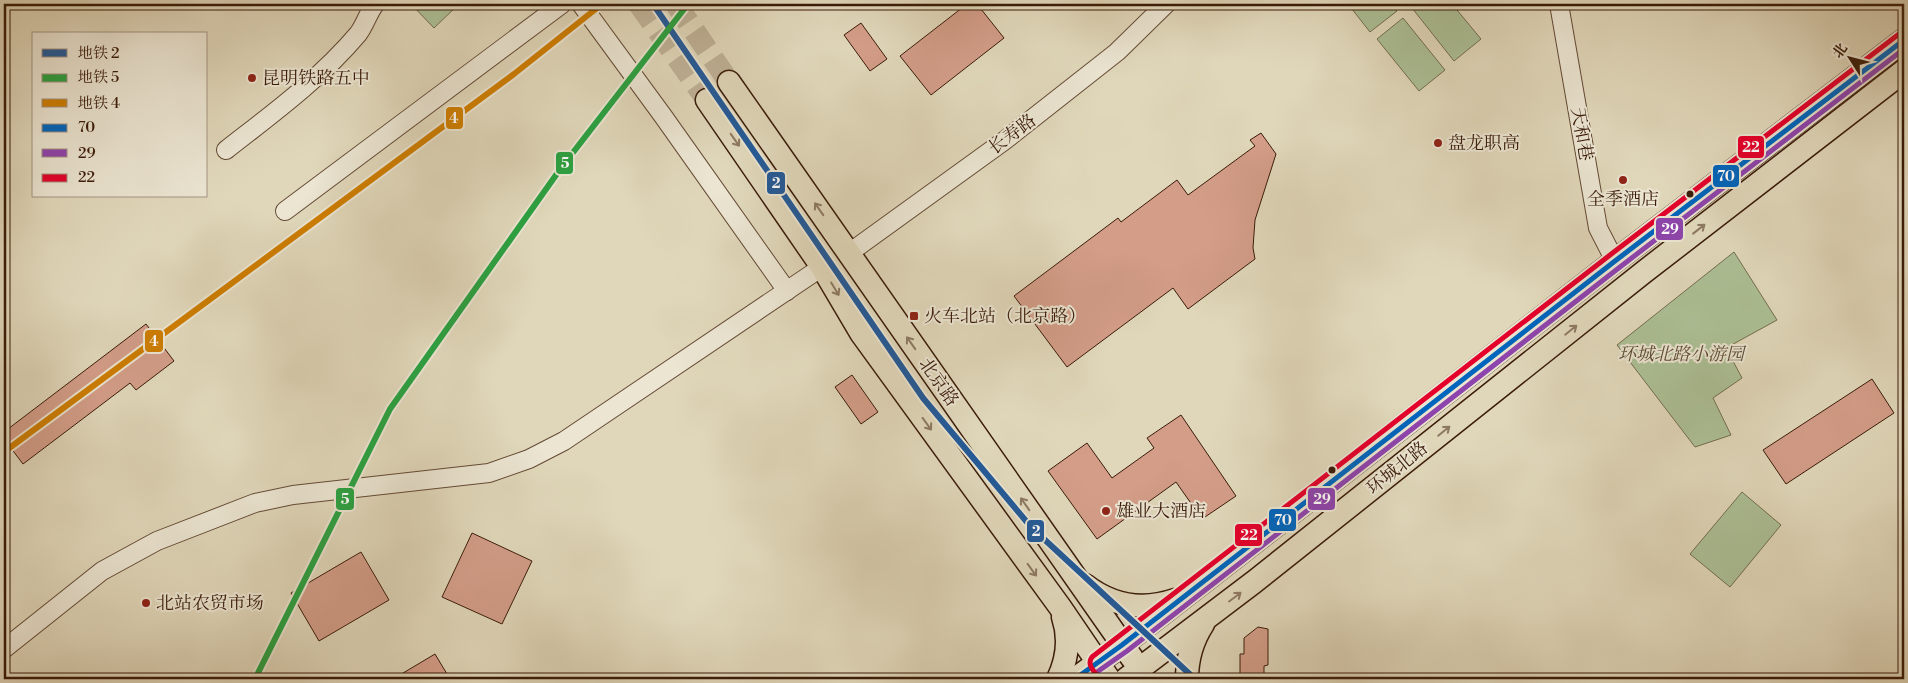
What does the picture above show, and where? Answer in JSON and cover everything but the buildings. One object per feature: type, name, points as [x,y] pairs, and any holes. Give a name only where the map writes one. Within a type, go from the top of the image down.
[{"type":"main road","name":"环城北路","points":[[1075,679],[1103,671],[1122,645],[1615,261],[1904,40]]},
{"type":"main road","name":"环城北路","points":[[1139,676],[1214,613],[1644,272],[1904,72]]},
{"type":"main road","name":"北京路","points":[[729,82],[1079,580],[1122,645],[1139,676]]},
{"type":"main road","name":"北京路","points":[[707,100],[822,267],[861,333],[1060,607],[1103,671]]},
{"type":"main road","points":[[1079,580],[1103,597],[1126,605],[1151,606],[1164,604],[1187,594]]},
{"type":"main road","points":[[1058,679],[1065,661],[1067,647],[1067,634],[1060,607]]},
{"type":"main road","points":[[1186,679],[1189,654],[1194,640],[1205,622],[1214,613]]},
{"type":"street","points":[[226,150],[302,90],[336,59],[360,32],[375,4]]},
{"type":"street","points":[[285,211],[562,4]]},
{"type":"street","points":[[580,4],[663,116],[787,291]]},
{"type":"street","name":"长寿路","points":[[849,253],[1004,141],[1111,58],[1166,4]]},
{"type":"street","name":"天和巷","points":[[1559,4],[1598,228],[1615,261]]},
{"type":"street","points":[[4,649],[102,570],[157,540],[255,503],[292,495],[489,473],[529,459],[564,441],[822,267]]},
{"type":"green space","points":[[411,4],[459,4],[434,28]]},
{"type":"green space","points":[[1348,4],[1391,4],[1397,11],[1370,32]]},
{"type":"green space","points":[[1418,4],[1452,4],[1481,39],[1454,61],[1412,8]]},
{"type":"green space","points":[[1403,18],[1445,70],[1419,91],[1377,39]]},
{"type":"green space","name":"环城北路小游园","points":[[1734,252],[1777,320],[1726,348],[1742,378],[1713,398],[1731,435],[1695,447],[1617,345]]},
{"type":"green space","points":[[1742,492],[1781,525],[1730,587],[1690,554]]},
{"type":"tunnel","points":[[639,4],[707,100]]},
{"type":"tunnel","points":[[676,4],[729,82]]},
{"type":"metro line","name":"4","points":[[4,452],[514,74],[602,4]]},
{"type":"metro line","name":"2","points":[[653,4],[923,398],[1031,527],[1195,679]]},
{"type":"metro line","name":"5","points":[[255,679],[390,409],[561,168],[688,4]]},
{"type":"transit line","name":"22","points":[[1100,679],[1091,666],[1090,660],[1092,657],[1610,255],[1899,34]]},
{"type":"transit line","name":"70","points":[[1075,679],[1122,645],[1615,261],[1904,40]]},
{"type":"transit line","name":"29","points":[[1087,679],[1127,651],[1620,267],[1904,49]]},
{"type":"place","name":"昆明铁路五中","points":[[252,78]]},
{"type":"place","name":"盘龙职高","points":[[1438,143]]},
{"type":"place","name":"全季酒店","points":[[1623,180]]},
{"type":"place","name":"火车北站（北京路）","points":[[914,316]]},
{"type":"place","name":"雄业大酒店","points":[[1106,511]]},
{"type":"place","name":"北站农贸市场","points":[[146,603]]}]
